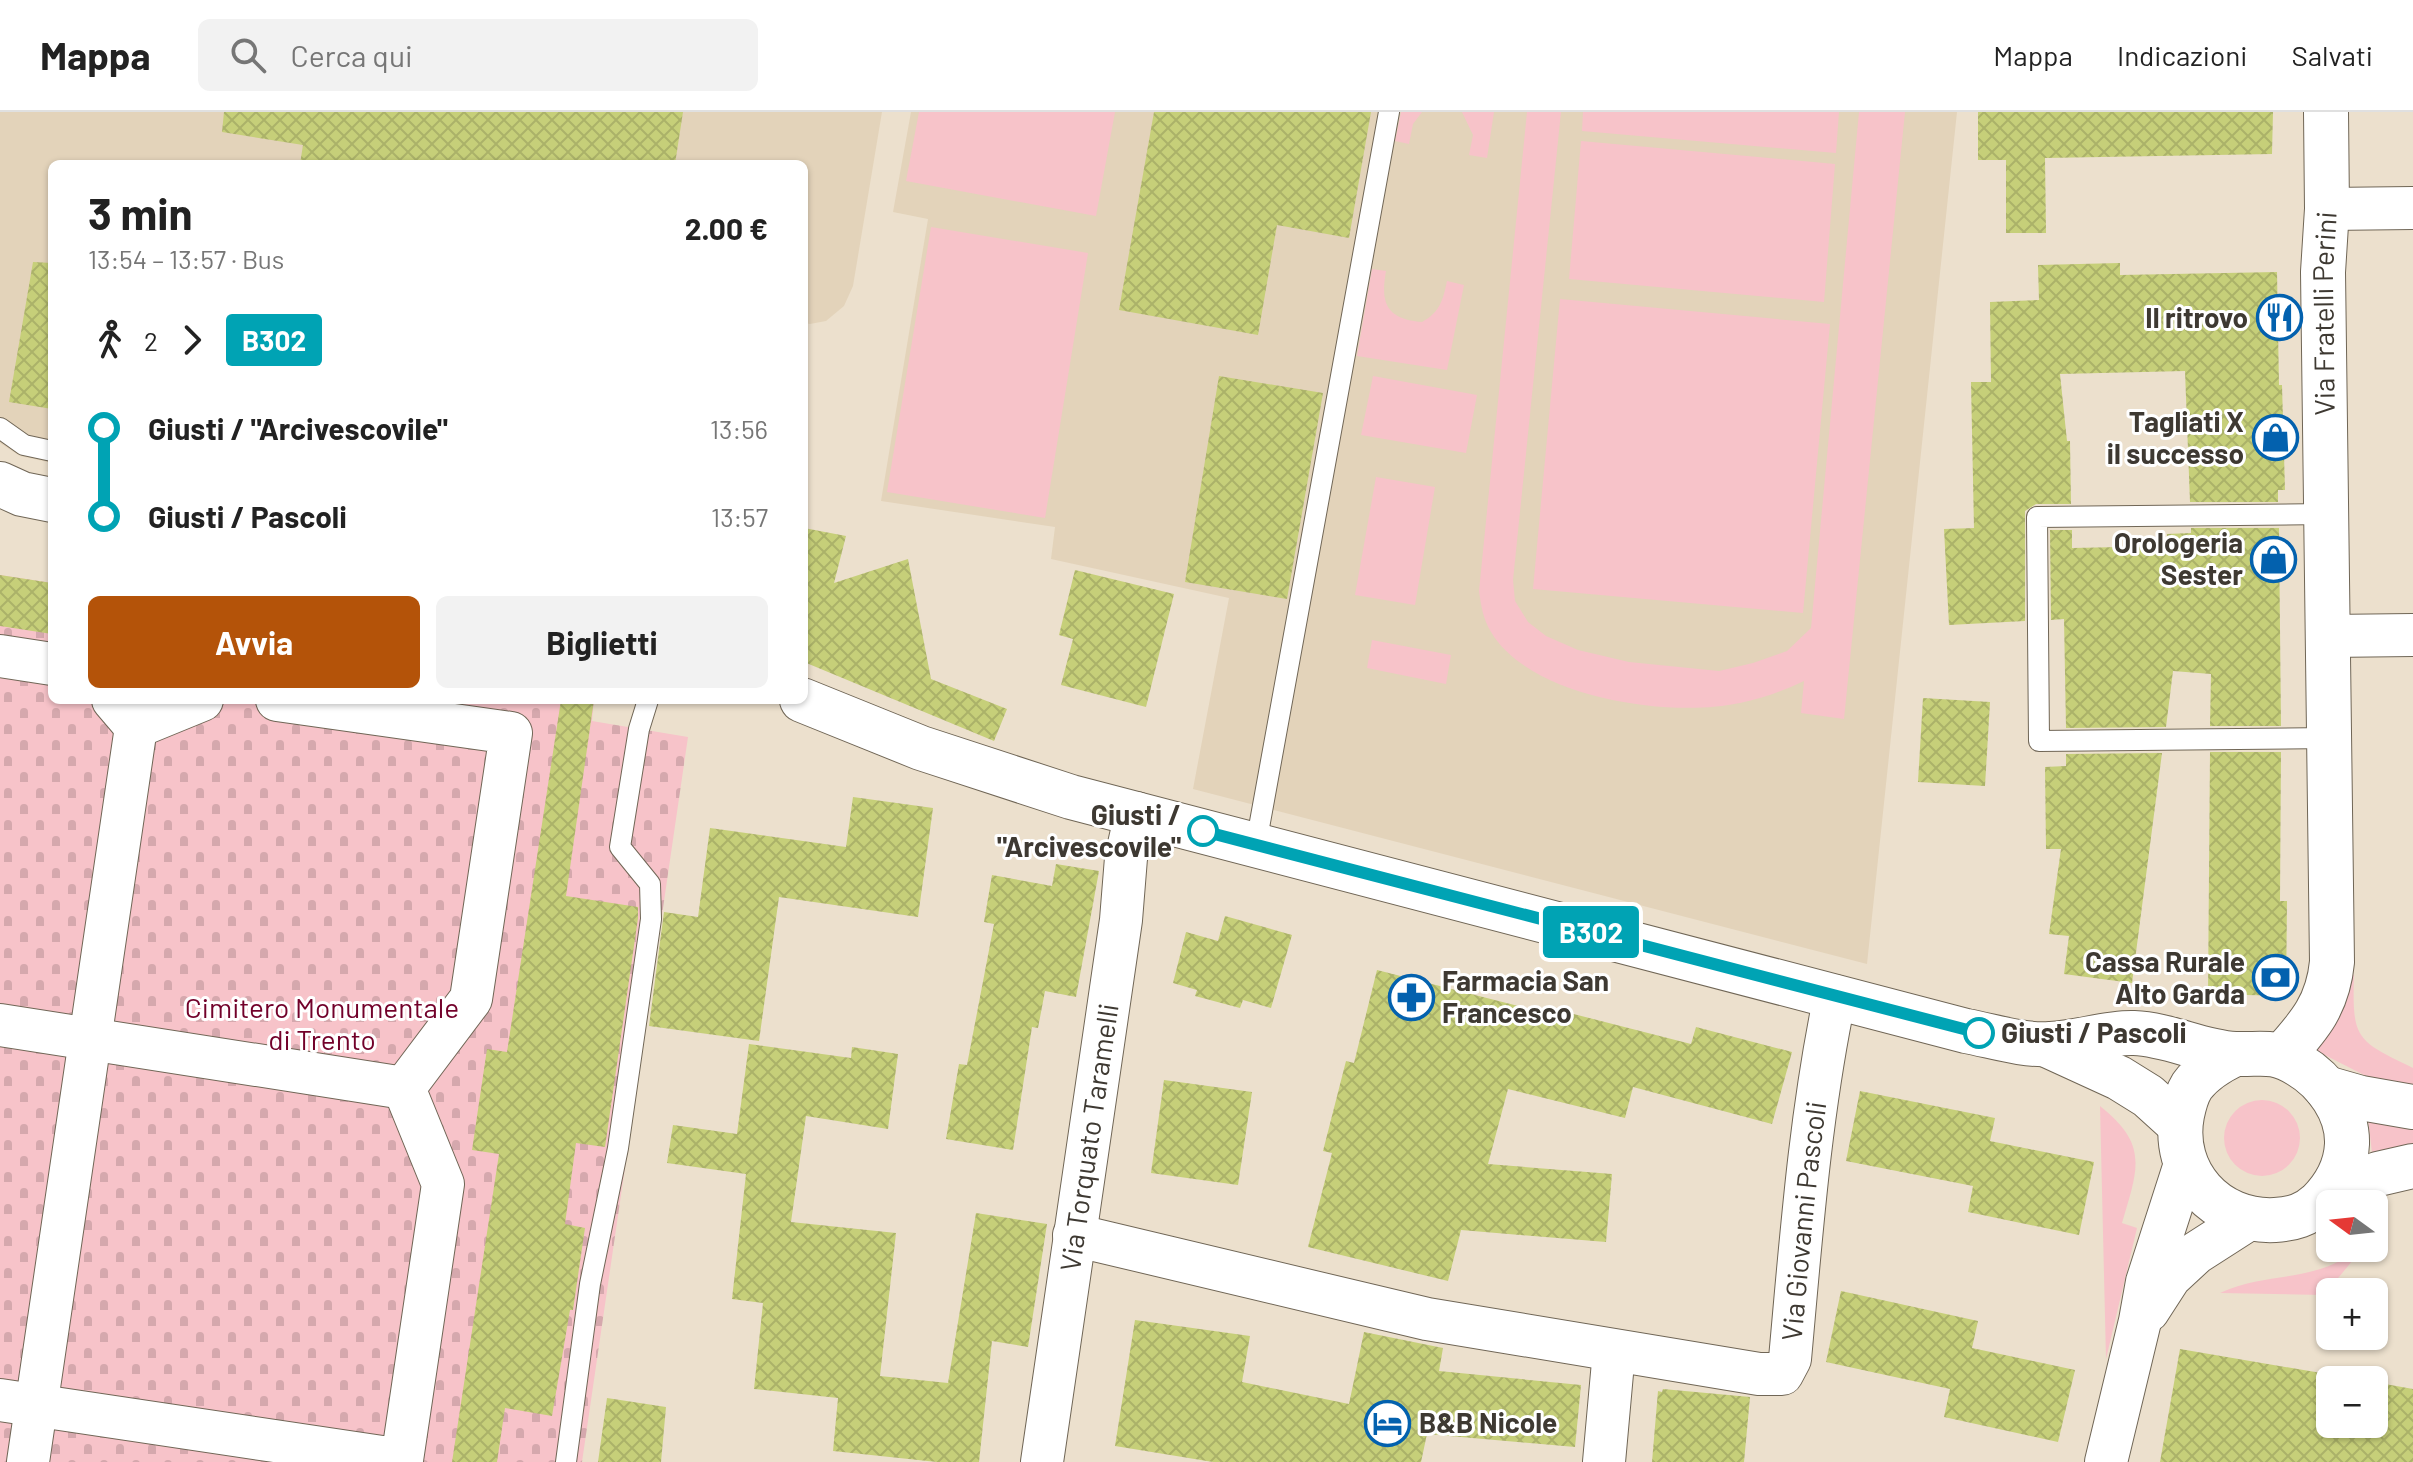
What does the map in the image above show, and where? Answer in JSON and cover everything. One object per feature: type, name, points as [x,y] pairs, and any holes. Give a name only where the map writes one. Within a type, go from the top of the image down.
[{"type":"street","name":"Via Fratelli Perini","points":[[2283,1055],[2320,1010],[2330,983],[2330,738],[2323,272],[2327,209],[2326,112]]},
{"type":"street","points":[[2327,209],[2413,208]]},
{"type":"street","points":[[0,484],[22,494],[48,499]]},
{"type":"street","points":[[2328,636],[2413,635]]},
{"type":"street","points":[[0,656],[48,663]]},
{"type":"street","points":[[808,702],[977,768],[1071,797],[1966,1031],[2047,1045],[2119,1078],[2148,1096],[2182,1145],[2191,1177],[2228,1210],[2263,1221],[2299,1217],[2316,1204]]},
{"type":"street","points":[[28,1462],[18,1402],[90,1039],[125,714],[180,704]]},
{"type":"street","points":[[305,704],[511,733],[471,999],[404,1088]]},
{"type":"street","name":"Via Torquato Taramelli","points":[[1042,1462],[1121,920],[1126,858],[1136,813]]},
{"type":"street","name":"Via Giovanni Pascoli","points":[[1074,1235],[1427,1319],[1759,1374],[1782,1374],[1790,1359],[1803,1216],[1826,1037],[1835,996]]},
{"type":"street","points":[[0,1025],[404,1088]]},
{"type":"street","points":[[2047,1045],[2134,1033],[2235,1054],[2269,1052],[2283,1055],[2304,1068],[2326,1088],[2339,1108],[2347,1144],[2338,1179],[2331,1190]]},
{"type":"street","points":[[2106,1462],[2182,1145],[2191,1088],[2204,1072],[2235,1054]]},
{"type":"street","points":[[18,1402],[402,1460],[443,1184],[404,1088]]},
{"type":"street","points":[[2326,1088],[2413,1107]]},
{"type":"street","points":[[2338,1190],[2378,1174],[2413,1166]]},
{"type":"street","points":[[2140,1321],[2170,1277],[2196,1253],[2249,1219]]},
{"type":"street","points":[[1604,1462],[1614,1351]]},
{"type":"lane","points":[[1256,844],[1389,112]]},
{"type":"lane","points":[[0,428],[24,445],[48,450]]},
{"type":"lane","points":[[2327,514],[2037,517],[2039,741],[2330,738]]},
{"type":"lane","points":[[566,1462],[590,1284],[618,1148],[651,919],[650,884],[620,847],[639,729],[647,704]]},
{"type":"shaded area","points":[[0,112],[882,112],[853,286],[844,306],[826,321],[810,324],[808,160],[48,160],[48,462],[20,456],[0,443]]},
{"type":"shaded area","points":[[911,112],[1957,112],[1867,964],[1193,789],[1229,598],[1051,559],[1055,527],[881,501],[928,219],[893,212]]},
{"type":"green space","points":[[919,112],[1115,112],[1096,216],[906,181]]},
{"type":"green space","points":[[1401,112],[1422,112],[1413,124],[1409,144],[1395,141]]},
{"type":"green space","points":[[1462,112],[1494,112],[1487,158],[1469,155],[1473,135]]},
{"type":"green space","points":[[1527,112],[1561,112],[1513,580],[1515,601],[1528,622],[1546,636],[1578,650],[1629,662],[1719,671],[1787,651],[1811,628],[1859,112],[1905,112],[1844,719],[1801,713],[1804,681],[1757,699],[1711,707],[1641,705],[1604,698],[1569,688],[1537,673],[1510,655],[1488,627],[1479,591]]},
{"type":"green space","points":[[1583,112],[1839,112],[1836,153],[1582,131]]},
{"type":"green space","points":[[1581,141],[1835,164],[1824,302],[1569,279]]},
{"type":"green space","points":[[931,227],[1088,253],[1045,518],[887,492]]},
{"type":"green space","points":[[1372,269],[1386,271],[1384,292],[1389,308],[1410,320],[1422,322],[1437,310],[1447,281],[1464,285],[1447,370],[1357,356]]},
{"type":"green space","points":[[1560,299],[1830,324],[1803,613],[1533,589]]},
{"type":"green space","points":[[1373,376],[1477,395],[1466,453],[1361,435]]},
{"type":"green space","points":[[1376,477],[1435,487],[1415,605],[1355,595]]},
{"type":"green space","name":"Cimitero Monumentale di Trento","points":[[0,575],[48,582],[48,704],[594,704],[592,721],[688,737],[582,1462],[0,1462]]},
{"type":"green space","points":[[1372,640],[1451,655],[1446,684],[1367,668]]},
{"type":"green space","points":[[2347,975],[2354,975],[2354,1013],[2361,1035],[2379,1051],[2413,1068],[2413,1089],[2364,1075],[2313,1049],[2339,1016]]},
{"type":"green space","points":[[2262,1100],[2276,1103],[2289,1111],[2297,1124],[2300,1138],[2297,1152],[2289,1165],[2276,1173],[2262,1176],[2248,1173],[2235,1165],[2227,1152],[2224,1138],[2227,1124],[2235,1111],[2248,1103]]},
{"type":"green space","points":[[2100,1106],[2116,1120],[2133,1146],[2135,1172],[2122,1223],[2137,1228],[2106,1359]]},
{"type":"green space","points":[[2368,1118],[2413,1124],[2413,1146],[2372,1153]]},
{"type":"green space","points":[[2337,1262],[2351,1262],[2338,1278],[2316,1278],[2316,1295],[2220,1293],[2256,1281]]},
{"type":"building","points":[[224,112],[683,112],[676,160],[301,160],[303,145],[222,132]]},
{"type":"building","points":[[1154,112],[1371,112],[1349,238],[1277,225],[1258,335],[1119,310]]},
{"type":"building","points":[[1978,112],[2273,112],[2272,154],[2045,158],[2046,233],[2006,233],[2006,160],[1978,160]]},
{"type":"building","points":[[33,262],[48,263],[48,408],[9,402]]},
{"type":"building","points":[[2120,263],[2120,275],[2277,272],[2285,490],[2278,490],[2278,502],[2190,502],[2185,371],[2060,374],[2067,441],[2070,441],[2071,504],[2036,504],[2025,511],[2025,621],[1949,625],[1944,529],[1974,528],[1971,382],[1991,382],[1990,302],[2039,300],[2038,265]]},
{"type":"building","points":[[1219,376],[1323,393],[1287,599],[1185,582]]},
{"type":"building","points":[[2191,528],[2279,528],[2281,726],[2210,726],[2211,674],[2173,671],[2166,727],[2066,728],[2064,619],[2051,620],[2050,530],[2072,530],[2072,548],[2168,546],[2167,534],[2191,533]]},
{"type":"building","points":[[808,529],[846,536],[834,583],[908,559],[931,679],[1007,709],[994,741],[808,664]]},
{"type":"building","points":[[1075,570],[1174,594],[1146,707],[1061,685],[1073,639],[1059,635]]},
{"type":"building","points":[[0,575],[48,582],[48,633],[0,626]]},
{"type":"building","points":[[1923,698],[1990,702],[1985,786],[1918,782]]},
{"type":"building","points":[[560,704],[593,704],[566,896],[638,907],[605,1147],[576,1143],[565,1224],[585,1228],[552,1416],[505,1408],[497,1462],[452,1462],[499,1154],[472,1150],[487,1049],[507,1052]]},
{"type":"building","points":[[2210,752],[2281,752],[2280,901],[2287,901],[2286,996],[2208,994]]},
{"type":"building","points":[[2162,753],[2132,983],[2064,974],[2069,936],[2049,934],[2061,849],[2046,849],[2045,767],[2066,766],[2066,754]]},
{"type":"building","points":[[853,797],[933,808],[918,917],[779,897],[759,1041],[649,1026],[664,912],[698,917],[710,828],[846,847]]},
{"type":"building","points":[[1056,864],[1099,871],[1076,997],[1045,991],[1038,1028],[1032,1027],[1013,1150],[946,1139],[959,1064],[967,1065],[994,924],[984,922],[992,875],[1052,886]]},
{"type":"building","points":[[1225,916],[1292,935],[1271,1008],[1243,1000],[1240,1008],[1195,996],[1197,990],[1173,983],[1186,932],[1218,941]]},
{"type":"building","points":[[1377,970],[1553,1015],[1554,1009],[1691,1044],[1696,1027],[1792,1052],[1772,1124],[1633,1087],[1625,1118],[1508,1089],[1488,1164],[1612,1174],[1606,1242],[1461,1230],[1448,1281],[1308,1247],[1332,1153],[1323,1151],[1346,1061],[1354,1063]]},
{"type":"building","points":[[749,1044],[851,1058],[852,1047],[898,1054],[888,1129],[806,1116],[791,1222],[896,1233],[880,1376],[948,1383],[976,1213],[1047,1224],[1028,1347],[992,1341],[979,1462],[937,1462],[833,1451],[838,1398],[754,1389],[763,1303],[732,1299],[746,1174],[667,1163],[673,1125],[737,1134]]},
{"type":"building","points":[[1164,1080],[1252,1092],[1238,1185],[1151,1173]]},
{"type":"building","points":[[1860,1091],[1995,1118],[1990,1141],[2094,1162],[2079,1235],[1968,1212],[1973,1186],[1846,1161]]},
{"type":"building","points":[[1841,1291],[1978,1321],[1972,1348],[2075,1370],[2058,1442],[1944,1417],[1950,1389],[1826,1362]]},
{"type":"building","points":[[1135,1320],[1250,1336],[1242,1382],[1349,1404],[1364,1332],[1443,1348],[1439,1371],[1581,1385],[1575,1447],[1427,1434],[1421,1462],[1213,1462],[1115,1446]]},
{"type":"building","points":[[2180,1349],[2316,1372],[2316,1438],[2388,1438],[2388,1385],[2413,1389],[2413,1462],[2160,1462]]},
{"type":"building","points":[[1663,1389],[1750,1397],[1744,1462],[1652,1462],[1658,1391],[1662,1392]]},
{"type":"building","points":[[607,1398],[666,1407],[661,1462],[598,1462]]},
{"type":"bus line","name":"B302","points":[[1203,831],[1979,1033]]},
{"type":"place","name":"Il ritrovo","points":[[2279,318]]},
{"type":"place","name":"Tagliati X il successo","points":[[2275,438]]},
{"type":"place","name":"Orologeria Sester","points":[[2274,559]]},
{"type":"place","name":"Giusti / \"Arcivescovile\"","points":[[1203,831]]},
{"type":"place","name":"Cassa Rurale Alto Garda","points":[[2276,978]]},
{"type":"place","name":"Farmacia San Francesco","points":[[1411,997]]},
{"type":"place","name":"Giusti / Pascoli","points":[[1979,1033]]},
{"type":"place","name":"B&B Nicole","points":[[1388,1423]]}]
